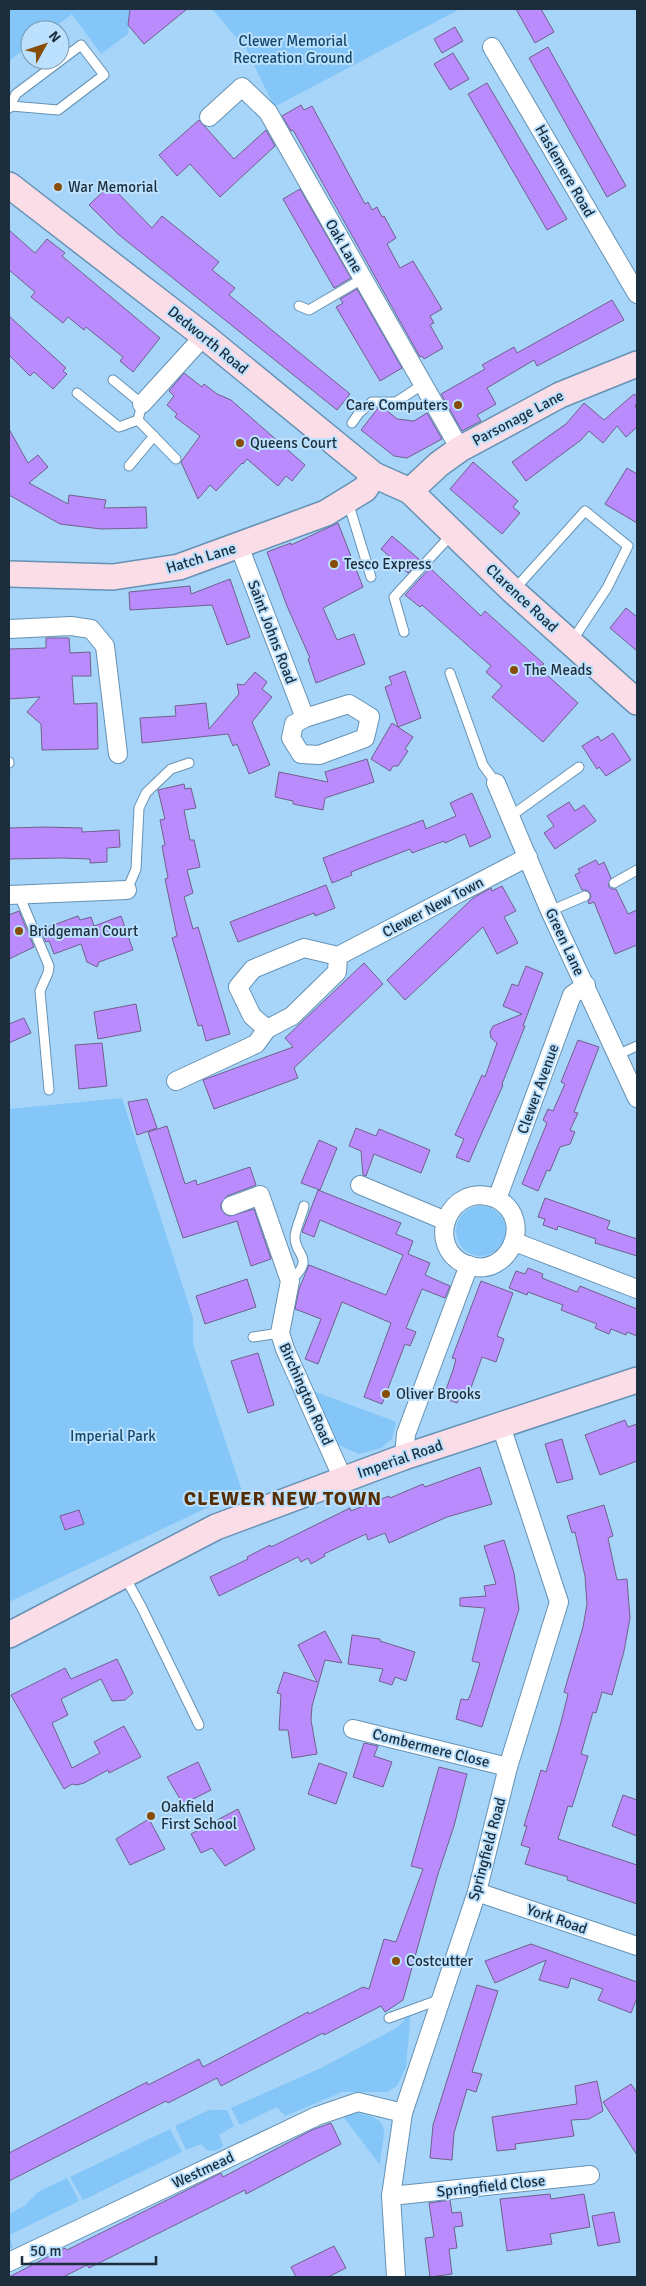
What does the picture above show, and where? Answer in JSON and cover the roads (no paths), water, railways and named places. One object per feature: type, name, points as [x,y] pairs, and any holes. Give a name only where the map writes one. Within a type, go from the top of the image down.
[{"type":"main road","name":"Dedworth Road","points":[[9,185],[204,336],[374,475],[410,490]]},
{"type":"main road","name":"Parsonage Lane","points":[[410,490],[439,464],[460,449],[560,395],[637,364]]},
{"type":"main road","name":"Hatch Lane","points":[[9,574],[113,577],[179,567],[326,513],[365,489],[374,475]]},
{"type":"main road","name":"Clarence Road","points":[[410,490],[513,591],[637,702]]},
{"type":"main road","name":"Imperial Road","points":[[9,1635],[216,1527],[404,1457],[637,1380]]},
{"type":"street","name":"Haslemere Road","points":[[492,47],[637,294]]},
{"type":"street","name":"Oak Lane","points":[[209,117],[242,87],[268,112],[460,449]]},
{"type":"street","points":[[140,412],[204,336]]},
{"type":"street","name":"Saint Johns Road","points":[[239,546],[305,718]]},
{"type":"street","points":[[9,629],[71,626],[91,629],[105,646],[118,754]]},
{"type":"street","name":"Green Lane","points":[[496,783],[550,911],[637,1098]]},
{"type":"street","name":"Clewer New Town","points":[[338,956],[528,857]]},
{"type":"street","points":[[14,895],[127,890]]},
{"type":"street","points":[[176,1081],[256,1044],[267,1029],[292,1016],[337,972],[338,956],[304,948],[253,969],[238,987],[252,1016],[267,1029]]},
{"type":"street","name":"Clewer Avenue","points":[[497,1199],[572,995],[586,985]]},
{"type":"street","points":[[360,1184],[446,1221]]},
{"type":"street","points":[[477,1194],[497,1199],[509,1208],[515,1218],[517,1230],[515,1242],[509,1253],[501,1261],[490,1266],[478,1267],[469,1265],[456,1258],[448,1248],[444,1237],[446,1221],[455,1204],[465,1197],[477,1194]]},
{"type":"street","points":[[231,1206],[260,1195],[290,1281]]},
{"type":"street","points":[[515,1242],[637,1289]]},
{"type":"street","points":[[404,1457],[406,1434],[469,1265]]},
{"type":"street","name":"Birchington Road","points":[[290,1281],[280,1333],[285,1349],[343,1479]]},
{"type":"street","name":"Springfield Road","points":[[396,2277],[391,2196],[403,2113],[477,1892],[508,1768],[559,1602],[501,1426]]},
{"type":"street","name":"Combermere Close","points":[[353,1729],[508,1768]]},
{"type":"street","name":"York Road","points":[[477,1892],[637,1946]]},
{"type":"street","name":"Westmead","points":[[9,2262],[317,2116],[358,2102],[403,2113]]},
{"type":"street","name":"Springfield Close","points":[[391,2196],[590,2175]]},
{"type":"lane","points":[[81,44],[104,75],[58,110],[10,107],[16,94],[81,44]]},
{"type":"lane","points":[[299,306],[309,310],[362,279]]},
{"type":"lane","points":[[114,380],[140,412],[154,436],[176,459]]},
{"type":"lane","points":[[352,423],[359,413],[372,402],[396,402],[422,385]]},
{"type":"lane","points":[[77,393],[119,427],[140,412]]},
{"type":"lane","points":[[129,466],[154,436]]},
{"type":"lane","points":[[348,501],[371,577]]},
{"type":"lane","points":[[513,591],[584,511],[628,546],[607,588],[571,643]]},
{"type":"lane","points":[[404,632],[394,597],[453,533]]},
{"type":"lane","points":[[450,673],[483,765],[496,783]]},
{"type":"lane","points":[[127,890],[136,869],[139,808],[146,793],[170,769],[189,763]]},
{"type":"lane","points":[[511,816],[580,767]]},
{"type":"lane","points":[[614,883],[637,870]]},
{"type":"lane","points":[[14,895],[49,966],[48,974],[40,991],[48,1090]]},
{"type":"lane","points":[[550,911],[585,896]]},
{"type":"lane","points":[[617,1055],[637,1046]]},
{"type":"lane","points":[[290,1281],[301,1272],[304,1258],[295,1237],[304,1206]]},
{"type":"lane","points":[[254,1337],[280,1333]]},
{"type":"lane","points":[[123,1574],[142,1608],[199,1725]]},
{"type":"lane","points":[[389,2018],[441,1999]]},
{"type":"place","name":"War Memorial","points":[[58,187]]},
{"type":"place","name":"Care Computers","points":[[458,405]]},
{"type":"place","name":"Queens Court","points":[[240,443]]},
{"type":"place","name":"Tesco Express","points":[[334,564]]},
{"type":"place","name":"The Meads","points":[[514,670]]},
{"type":"place","name":"Bridgeman Court","points":[[19,931]]},
{"type":"place","name":"Oliver Brooks","points":[[386,1394]]},
{"type":"place","name":"Oakfield First School","points":[[151,1816]]},
{"type":"place","name":"Costcutter","points":[[396,1961]]},
{"type":"district","name":"CLEWER NEW TOWN","points":[[283,1498]]},
{"type":"park label","name":"Clewer Memorial Recreation Ground","points":[[293,50]]},
{"type":"park label","name":"Imperial Park","points":[[113,1436]]}]
